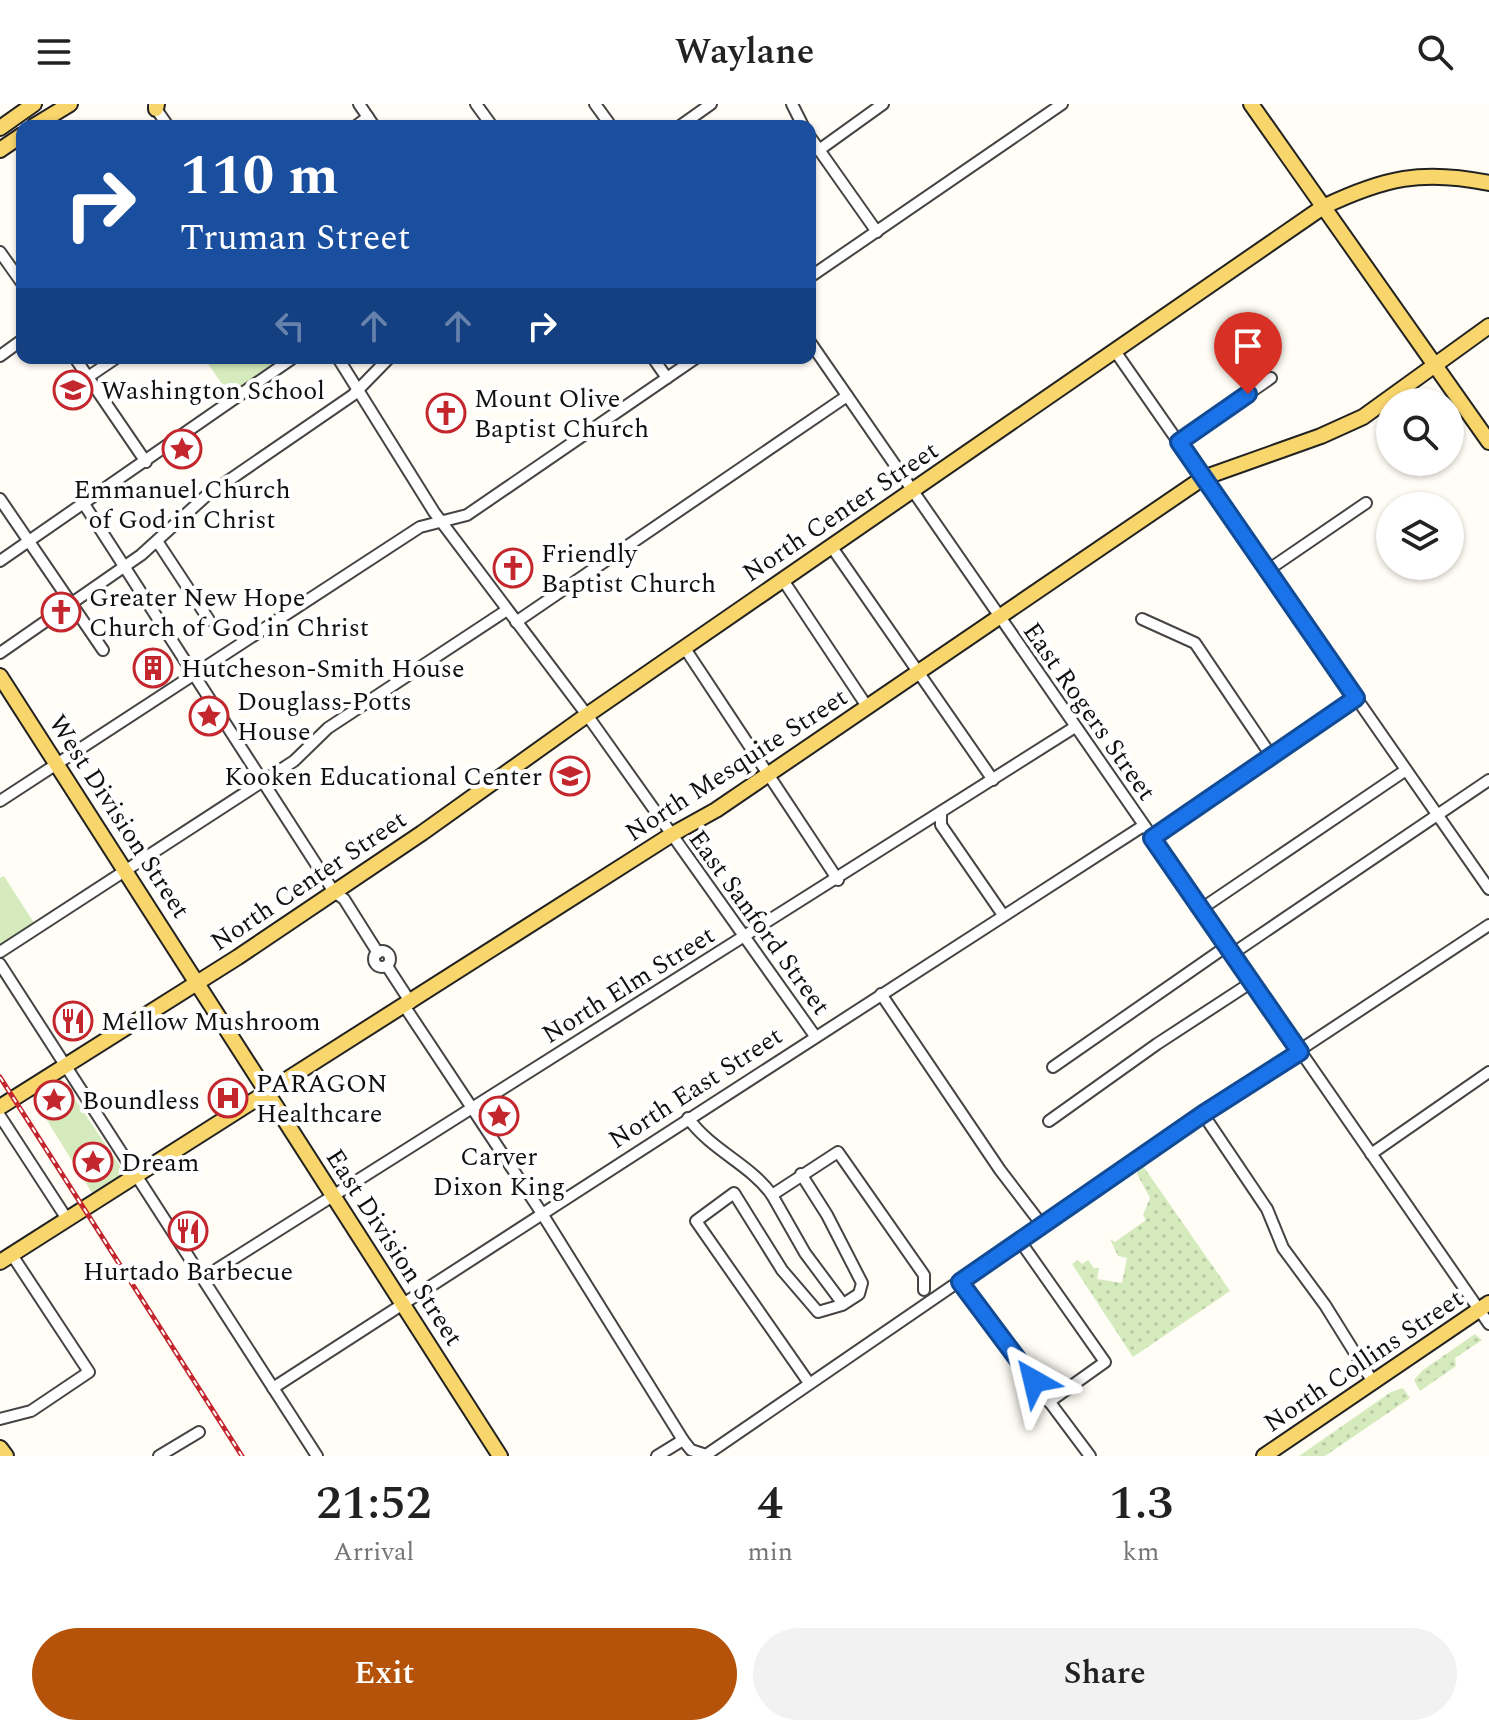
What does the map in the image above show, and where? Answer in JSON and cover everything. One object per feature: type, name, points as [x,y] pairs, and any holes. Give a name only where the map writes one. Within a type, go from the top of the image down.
[{"type":"main road","points":[[0,128],[34,104]]},
{"type":"main road","points":[[44,120],[70,104]]},
{"type":"main road","points":[[1251,104],[1489,442]]},
{"type":"main road","name":"North Center Street","points":[[0,1107],[199,982],[334,892],[1323,207],[1394,179],[1427,174],[1489,183]]},
{"type":"main road","name":"North Mesquite Street","points":[[6,1258],[136,1174],[269,1094],[671,835],[716,810],[1203,478],[1343,427],[1489,326]]},
{"type":"main road","name":"West Division Street","points":[[0,676],[199,982]]},
{"type":"main road","name":"East Division Street","points":[[199,982],[500,1456]]},
{"type":"main road","name":"North Collins Street","points":[[1264,1456],[1484,1307]]},
{"type":"main road","points":[[0,1448],[6,1456]]},
{"type":"street","points":[[688,120],[710,104]]},
{"type":"street","points":[[819,150],[883,104]]},
{"type":"street","points":[[816,273],[1058,105]]},
{"type":"street","points":[[816,146],[877,232]]},
{"type":"street","points":[[0,252],[16,275]]},
{"type":"street","name":"East Rogers Street","points":[[816,351],[1371,1154],[1484,1307],[1489,1324]]},
{"type":"street","points":[[1115,351],[1489,889]]},
{"type":"street","points":[[79,364],[146,462]]},
{"type":"street","points":[[88,377],[107,364]]},
{"type":"street","points":[[0,561],[285,364]]},
{"type":"street","name":"East Sanford Street","points":[[342,364],[442,521],[587,715],[815,1036]]},
{"type":"street","points":[[0,653],[125,566],[206,496],[310,428],[360,389],[383,364]]},
{"type":"street","points":[[657,364],[667,378]]},
{"type":"street","points":[[0,801],[420,527],[467,515],[687,364]]},
{"type":"street","points":[[1179,442],[1271,378]]},
{"type":"street","points":[[516,622],[847,396]]},
{"type":"street","points":[[0,499],[103,650]]},
{"type":"street","points":[[1268,570],[1366,503]]},
{"type":"street","points":[[84,504],[334,892],[344,899],[378,953],[388,954],[387,966],[471,1111],[541,1212],[683,1440],[699,1455],[713,1452],[1203,1114],[1489,925]]},
{"type":"street","points":[[157,541],[209,620]]},
{"type":"street","points":[[831,546],[993,780]]},
{"type":"street","points":[[783,580],[868,708]]},
{"type":"street","points":[[0,952],[294,761],[328,728],[507,610]]},
{"type":"street","points":[[1142,619],[1195,643],[1272,757]]},
{"type":"street","points":[[684,647],[838,880]]},
{"type":"street","points":[[1152,838],[1356,698]]},
{"type":"street","name":"North Elm Street","points":[[203,1278],[838,880],[1075,727]]},
{"type":"street","points":[[1201,909],[1406,770]]},
{"type":"street","points":[[1053,1067],[1489,780]]},
{"type":"street","points":[[941,812],[941,825],[1003,915]]},
{"type":"street","name":"North East Street","points":[[273,1388],[404,1305],[541,1212],[1143,826]]},
{"type":"street","points":[[0,964],[317,1456]]},
{"type":"street","points":[[1049,1121],[1157,1044],[1252,982]]},
{"type":"street","points":[[881,994],[1000,1170],[1042,1225]]},
{"type":"street","points":[[1371,1154],[1489,1072]]},
{"type":"street","points":[[1203,1114],[1267,1209],[1283,1248],[1325,1305],[1373,1382]]},
{"type":"street","points":[[0,1116],[67,1219]]},
{"type":"street","points":[[688,1118],[700,1134],[762,1181],[805,1253],[843,1304]]},
{"type":"street","points":[[772,1195],[838,1152],[924,1275],[924,1290]]},
{"type":"street","points":[[801,1174],[827,1215],[862,1283],[859,1294],[843,1304],[818,1312],[782,1270],[734,1193],[696,1221],[809,1383]]},
{"type":"street","points":[[1020,1241],[1105,1362],[1049,1402]]},
{"type":"street","points":[[0,1419],[31,1411],[89,1372],[6,1258]]},
{"type":"street","points":[[960,1282],[1090,1456]]},
{"type":"street","points":[[159,1456],[199,1432]]},
{"type":"street","points":[[657,1456],[683,1440]]},
{"type":"green space","points":[[208,364],[278,364],[231,397]]},
{"type":"green space","points":[[4,876],[34,923],[0,945],[0,878]]},
{"type":"green space","points":[[60,1077],[122,1169],[118,1177],[92,1193],[30,1093]]},
{"type":"green space","points":[[1141,1163],[1230,1291],[1133,1357],[1072,1264],[1078,1260],[1082,1264],[1088,1260],[1094,1268],[1099,1268],[1097,1279],[1122,1283],[1127,1258],[1118,1256],[1110,1239],[1115,1242],[1146,1220],[1143,1215],[1150,1198],[1137,1174]]},
{"type":"green space","points":[[1475,1334],[1482,1340],[1455,1358],[1456,1366],[1420,1391],[1414,1380],[1423,1370]]},
{"type":"green space","points":[[1403,1388],[1410,1398],[1325,1456],[1299,1456],[1391,1392]]},
{"type":"railway","points":[[0,1077],[242,1456]]},
{"type":"place","name":"Washington School","points":[[73,390]]},
{"type":"place","name":"Mount Olive Baptist Church","points":[[446,413]]},
{"type":"place","name":"Emmanuel Church of God in Christ","points":[[182,449]]},
{"type":"place","name":"Friendly Baptist Church","points":[[513,568]]},
{"type":"place","name":"Greater New Hope Church of God in Christ","points":[[61,612]]},
{"type":"place","name":"Hutcheson-Smith House","points":[[153,668]]},
{"type":"place","name":"Douglass-Potts House","points":[[209,716]]},
{"type":"place","name":"Kooken Educational Center","points":[[570,776]]},
{"type":"place","name":"Mellow Mushroom","points":[[73,1021]]},
{"type":"place","name":"PARAGON Healthcare","points":[[228,1098]]},
{"type":"place","name":"Boundless","points":[[54,1100]]},
{"type":"place","name":"Carver Dixon King","points":[[499,1116]]},
{"type":"place","name":"Dream","points":[[93,1162]]},
{"type":"place","name":"Hurtado Barbecue","points":[[188,1231]]},
{"type":"route","points":[[1034,1381],[960,1282],[1203,1114],[1300,1052],[1152,838],[1356,698],[1179,442],[1248,394]]}]
